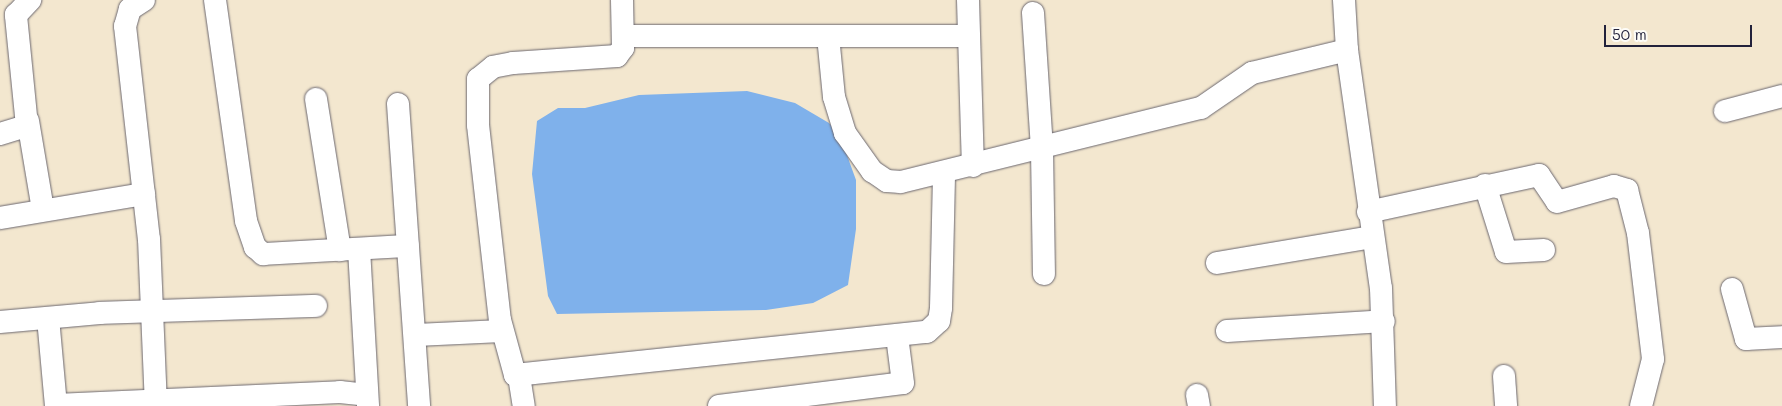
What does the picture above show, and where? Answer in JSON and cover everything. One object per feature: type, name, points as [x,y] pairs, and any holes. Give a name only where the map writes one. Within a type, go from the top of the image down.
[{"type":"street","points":[[30,0],[16,15],[28,121],[43,210]]},
{"type":"street","points":[[144,0],[130,9],[125,26],[144,194],[155,402]]},
{"type":"street","points":[[215,0],[251,239],[263,254],[408,246]]},
{"type":"street","points":[[622,0],[623,36],[617,56],[513,63],[493,67],[478,79],[478,124],[502,331],[512,371],[520,376],[927,332],[939,321],[944,172]]},
{"type":"street","points":[[968,0],[973,166]]},
{"type":"street","points":[[1344,0],[1347,50],[1384,321],[1385,406]]},
{"type":"street","points":[[1033,13],[1042,150],[1044,274]]},
{"type":"street","points":[[623,36],[969,36]]},
{"type":"street","points":[[828,36],[838,116],[872,171],[887,181],[901,182],[1042,150],[1202,108],[1252,73],[1347,50]]},
{"type":"street","points":[[1724,111],[1782,96]]},
{"type":"street","points":[[48,318],[56,406],[287,398],[340,392],[367,400],[349,249],[316,99]]},
{"type":"street","points":[[398,104],[416,335],[419,406]]},
{"type":"street","points":[[0,134],[22,130],[28,121]]},
{"type":"street","points":[[1368,212],[1485,185],[1539,175],[1558,202],[1614,186],[1627,190],[1639,241],[1653,359],[1641,406]]},
{"type":"street","points":[[1485,185],[1506,252],[1544,250]]},
{"type":"street","points":[[0,218],[144,194]]},
{"type":"street","points":[[1217,263],[1373,237]]},
{"type":"street","points":[[1732,289],[1746,339],[1782,337]]},
{"type":"street","points":[[0,322],[150,311],[316,306]]},
{"type":"street","points":[[1227,331],[1384,321]]},
{"type":"street","points":[[416,335],[502,331]]},
{"type":"street","points":[[719,406],[903,383],[897,336]]},
{"type":"street","points":[[520,376],[524,406]]},
{"type":"street","points":[[1504,376],[1506,406]]},
{"type":"water","points":[[747,91],[795,103],[829,123],[840,136],[856,180],[856,229],[848,285],[813,303],[766,310],[557,314],[548,296],[532,174],[537,121],[558,108],[585,108],[639,95]]}]
